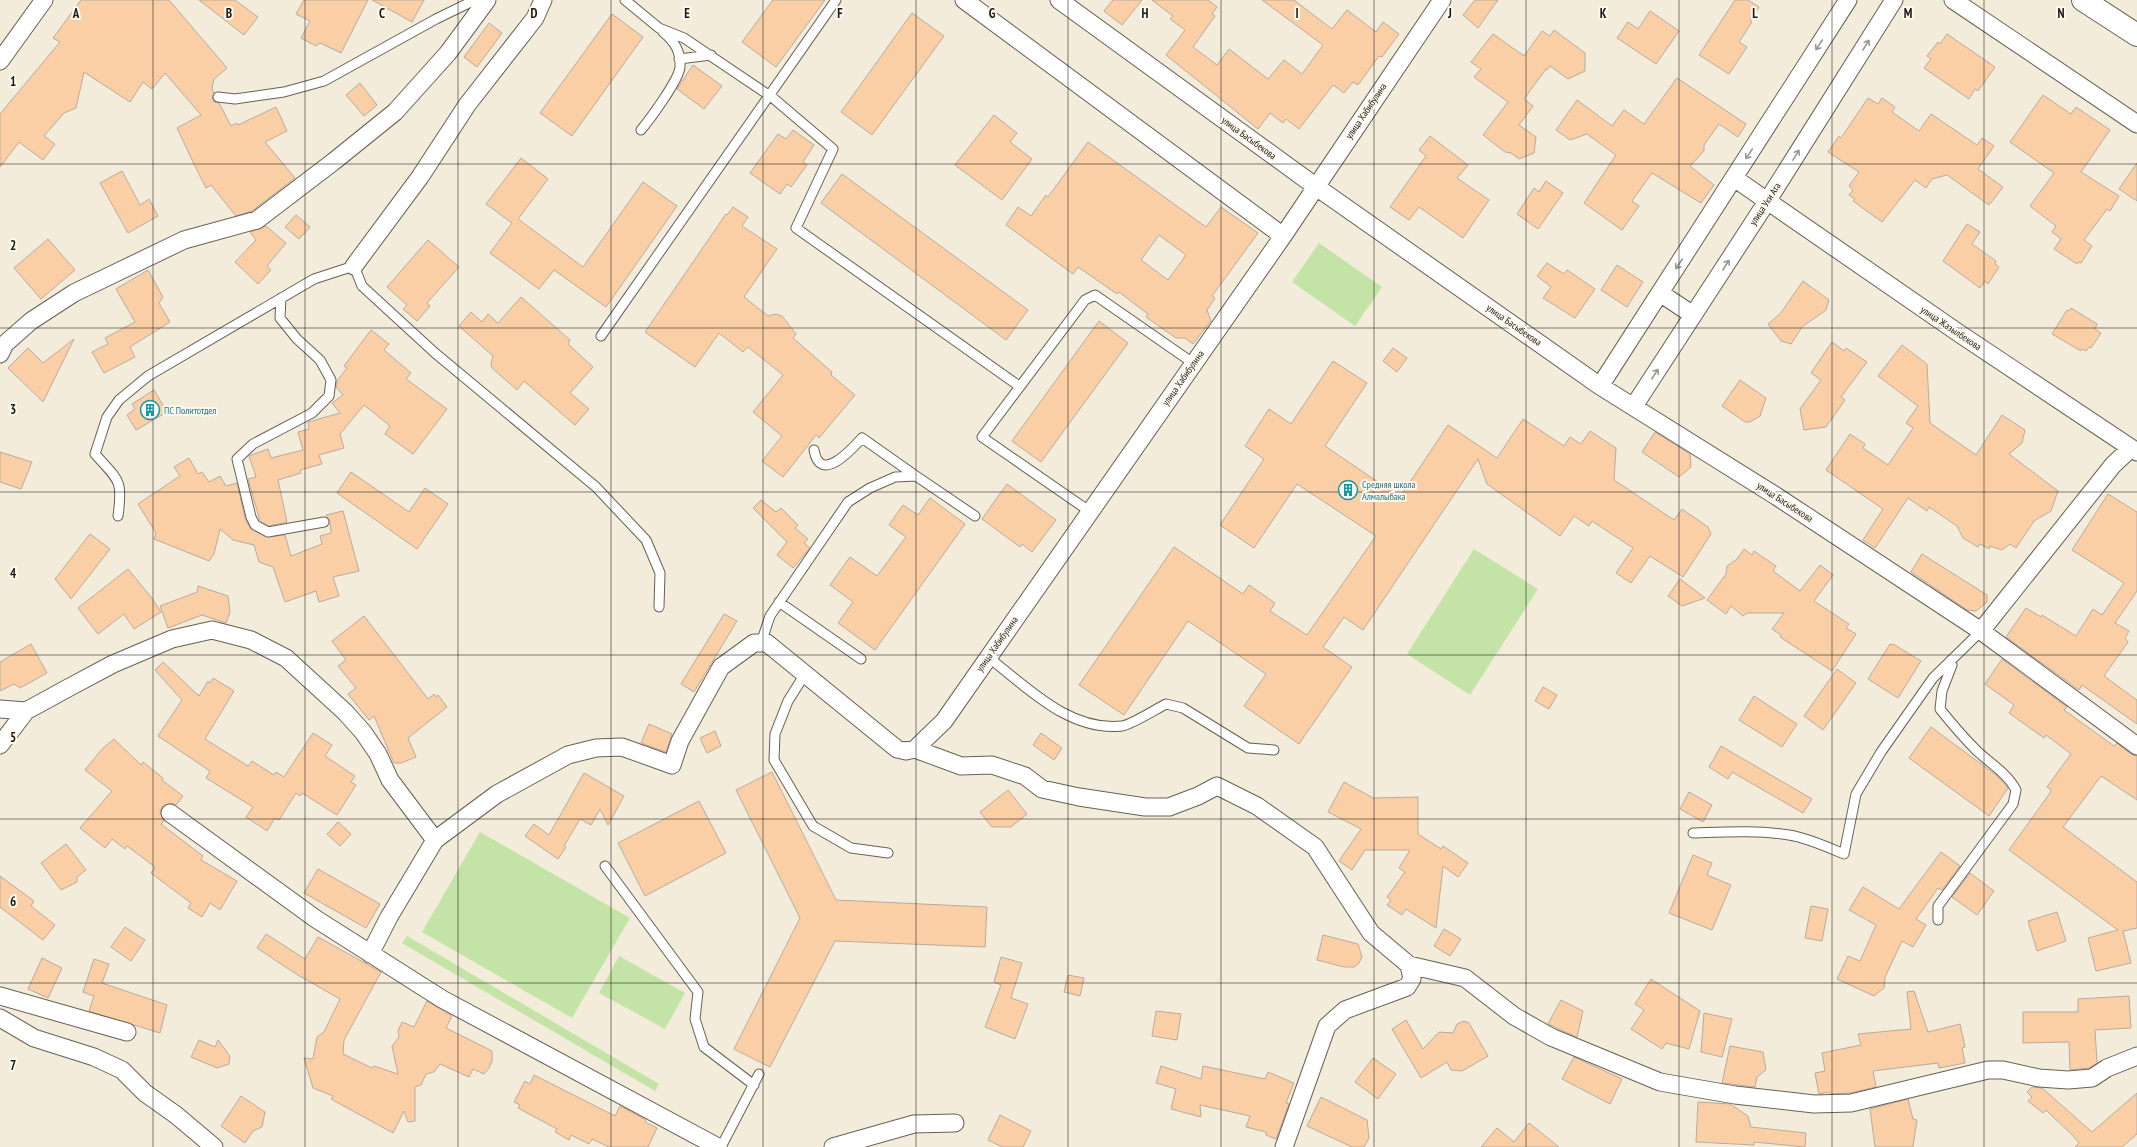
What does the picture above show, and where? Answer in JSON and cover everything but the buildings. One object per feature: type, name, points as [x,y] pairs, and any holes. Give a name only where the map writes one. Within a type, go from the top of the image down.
[{"type":"main road","points":[[2083,0],[2137,35]]},
{"type":"street","points":[[0,61],[44,0]]},
{"type":"street","points":[[0,354],[5,344],[31,321],[74,293],[184,240],[256,220],[333,162],[394,112],[448,53],[486,0]]},
{"type":"street","points":[[354,266],[420,176],[467,105],[535,18],[543,0]]},
{"type":"street","points":[[964,0],[1283,236]]},
{"type":"street","name":"улица Басыбекова","points":[[1059,0],[1315,186],[1600,386],[1776,496],[1981,631],[2137,746]]},
{"type":"street","name":"улица Хабибулина","points":[[915,749],[944,721],[1192,363],[1283,236],[1315,186],[1442,0]]},
{"type":"street","points":[[1600,386],[1848,0]]},
{"type":"street","name":"улица Уки Ата","points":[[1634,406],[1768,200],[1894,0]]},
{"type":"street","points":[[1953,0],[2137,124]]},
{"type":"street","name":"улица Жазылбекова","points":[[1734,178],[1768,200],[1960,334],[2134,450]]},
{"type":"street","points":[[1660,293],[1693,315]]},
{"type":"street","points":[[1981,631],[2113,465],[2134,450]]},
{"type":"street","points":[[0,745],[26,712],[113,664],[172,639],[212,630],[251,640],[286,658],[345,712],[363,732],[378,754],[390,780],[435,840]]},
{"type":"street","points":[[370,954],[389,917],[435,840],[498,794],[568,755],[596,748],[622,747],[672,765],[680,741],[721,667],[754,642],[767,643],[897,749],[906,751],[915,749],[961,766],[992,765],[1025,776],[1042,789],[1079,797],[1145,807],[1169,806],[1198,796],[1217,786],[1257,806],[1315,847],[1371,933],[1409,965],[1465,978],[1514,1016],[1559,1040],[1660,1082],[1735,1095],[1814,1104],[1851,1103],[1988,1070],[2003,1070],[2039,1078],[2068,1080],[2092,1078],[2107,1068],[2137,1056]]},
{"type":"street","points":[[0,709],[26,712]]},
{"type":"street","points":[[170,813],[316,919],[442,999],[718,1147]]},
{"type":"street","points":[[1407,987],[1412,979],[1409,965]]},
{"type":"street","points":[[1284,1147],[1328,1026],[1345,1010],[1407,987],[1449,974]]},
{"type":"street","points":[[0,996],[127,1032]]},
{"type":"street","points":[[0,1018],[34,1038],[94,1057],[122,1070],[145,1093],[176,1115],[214,1147]]},
{"type":"street","points":[[833,1147],[914,1124],[955,1123]]},
{"type":"lane","points":[[218,97],[235,99],[284,92],[324,81],[436,19],[475,0]]},
{"type":"lane","points":[[625,0],[672,39],[678,50],[680,68],[660,105],[641,130]]},
{"type":"lane","points":[[601,336],[836,0]]},
{"type":"lane","points":[[659,28],[684,38],[770,96],[833,149],[796,228],[1019,386]]},
{"type":"lane","points":[[679,59],[711,55]]},
{"type":"lane","points":[[118,516],[121,492],[118,481],[95,454],[107,417],[119,400],[148,376],[314,279],[354,266],[362,286],[436,352],[596,488],[646,540],[660,573],[659,607]]},
{"type":"lane","points":[[1089,511],[982,437],[1085,300],[1095,296],[1192,363]]},
{"type":"lane","points":[[281,298],[280,318],[297,339],[320,360],[331,380],[329,396],[312,413],[253,444],[237,458],[252,516],[256,525],[268,532],[324,522]]},
{"type":"lane","points":[[814,450],[816,458],[821,463],[830,465],[843,458],[862,438],[974,516]]},
{"type":"lane","points":[[761,643],[770,616],[848,502],[870,488],[895,477],[916,476]]},
{"type":"lane","points":[[779,602],[861,660]]},
{"type":"lane","points":[[1693,833],[1750,832],[1790,835],[1844,854],[1856,794],[1881,752],[1933,678],[1981,631]]},
{"type":"lane","points":[[988,657],[1058,712],[1090,725],[1124,726],[1166,704],[1183,708],[1248,748],[1274,750]]},
{"type":"lane","points":[[1938,920],[1938,906],[2013,804],[2016,790],[2011,780],[1977,751],[1954,727],[1940,709],[1942,691],[1947,674],[1956,657]]},
{"type":"lane","points":[[805,674],[788,701],[775,734],[774,760],[813,826],[851,848],[888,853]]},
{"type":"lane","points":[[605,866],[698,992],[695,1019],[704,1047],[754,1085]]},
{"type":"lane","points":[[722,1147],[759,1074]]},
{"type":"green space","points":[[1319,243],[1382,287],[1355,326],[1292,282]]},
{"type":"green space","points":[[1474,549],[1538,589],[1470,695],[1407,654]]},
{"type":"green space","points":[[480,832],[630,918],[572,1018],[422,932]]},
{"type":"green space","points":[[407,936],[659,1084],[655,1091],[402,943]]},
{"type":"green space","points":[[619,956],[685,993],[665,1029],[599,993]]},
{"type":"place","name":"ПС Политотдел","points":[[150,410]]},
{"type":"place","name":"Средняя школа Алмалыбака","points":[[1348,490]]}]
